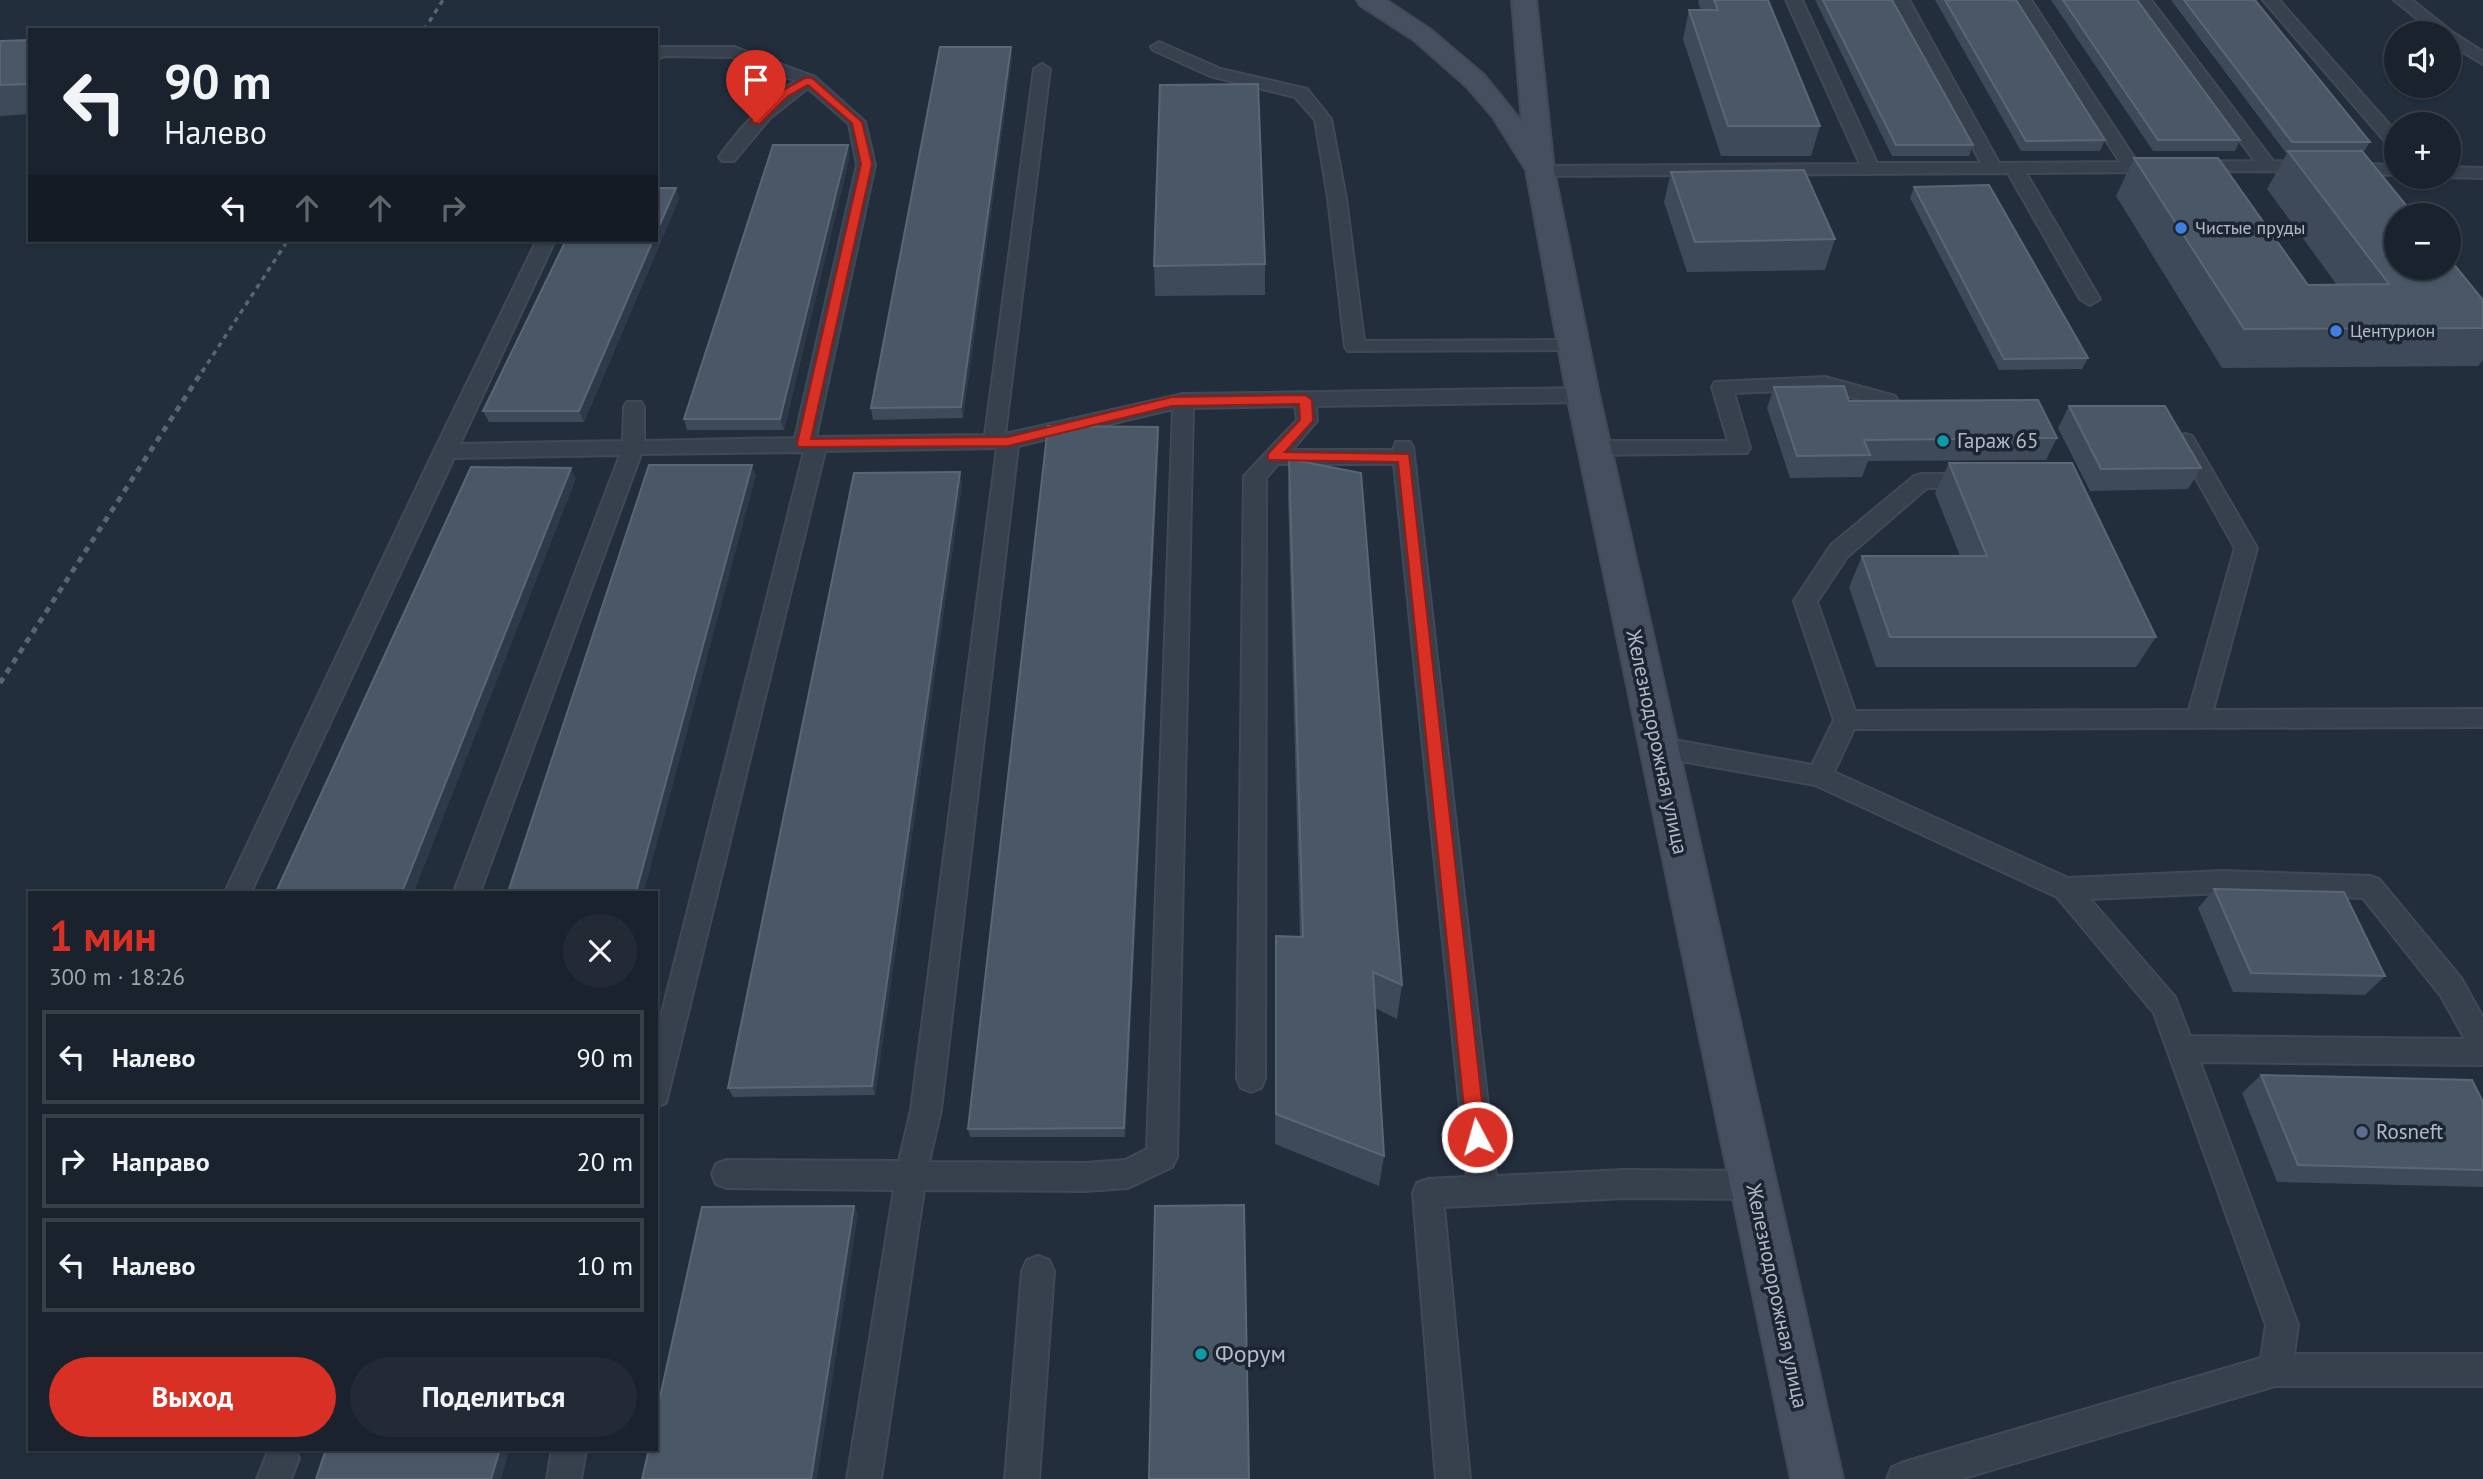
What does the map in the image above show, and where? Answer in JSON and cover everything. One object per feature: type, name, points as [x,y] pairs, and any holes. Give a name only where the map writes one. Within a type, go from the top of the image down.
[{"type":"main road","name":"Железнодорожная улица","points":[[1524,0],[1541,171],[1573,346],[1817,1479]]},
{"type":"main road","points":[[1377,5],[1448,55],[1492,100],[1541,171]]},
{"type":"lane","points":[[1794,0],[1871,169]]},
{"type":"lane","points":[[1901,0],[1993,168]]},
{"type":"lane","points":[[2023,0],[2132,167]]},
{"type":"lane","points":[[2143,0],[2268,166]]},
{"type":"lane","points":[[2271,0],[2384,129]]},
{"type":"lane","points":[[2402,0],[2430,21]]},
{"type":"lane","points":[[2461,44],[2483,59]]},
{"type":"lane","points":[[1159,47],[1216,73],[1301,93],[1323,119],[1337,198],[1354,347],[1573,346]]},
{"type":"lane","points":[[658,52],[734,52],[809,80],[857,122],[866,164],[810,444],[658,1086]]},
{"type":"lane","points":[[864,1479],[911,1175],[926,1110],[1042,69]]},
{"type":"lane","points":[[728,157],[756,122],[785,93],[809,80]]},
{"type":"lane","points":[[1541,171],[2268,166],[2384,170]]},
{"type":"lane","points":[[2196,167],[2211,189]]},
{"type":"lane","points":[[2014,168],[2090,299]]},
{"type":"lane","points":[[2461,172],[2483,173]]},
{"type":"lane","points":[[238,891],[545,242]]},
{"type":"lane","points":[[1594,448],[1741,448],[1722,387],[1825,383],[1888,401]]},
{"type":"lane","points":[[444,451],[1001,442],[1183,401],[1583,395]]},
{"type":"lane","points":[[1251,1079],[1255,476],[1307,421],[1305,400]]},
{"type":"lane","points":[[727,1174],[1085,1177],[1128,1174],[1162,1157],[1183,401]]},
{"type":"lane","points":[[467,891],[633,447],[634,407]]},
{"type":"lane","points":[[2185,440],[2246,548],[2199,719]]},
{"type":"lane","points":[[1273,457],[1403,452],[1483,1191]]},
{"type":"lane","points":[[1819,776],[1846,720],[1805,601],[1839,551],[1922,481],[2000,481]]},
{"type":"lane","points":[[1846,720],[2483,718]]},
{"type":"lane","points":[[1658,747],[1819,776],[2066,890],[2165,1006],[2282,1325],[2275,1370]]},
{"type":"lane","points":[[2066,890],[2223,882],[2370,887],[2451,987],[2483,1045]]},
{"type":"lane","points":[[2180,1049],[2483,1052]]},
{"type":"lane","points":[[1453,1479],[1428,1193],[1625,1184],[1753,1185]]},
{"type":"lane","points":[[1022,1479],[1038,1271]]},
{"type":"lane","points":[[1904,1479],[2275,1370],[2483,1370]]},
{"type":"lane","points":[[564,1479],[569,1451]]},
{"type":"building","points":[[1714,0],[1768,0],[1820,126],[1728,126],[1689,10],[1718,10]]},
{"type":"building","points":[[1823,0],[1892,0],[1973,145],[1896,145]]},
{"type":"building","points":[[1945,0],[2016,0],[2105,140],[2026,141]]},
{"type":"building","points":[[2063,0],[2137,0],[2240,140],[2158,140]]},
{"type":"building","points":[[2184,0],[2255,0],[2370,142],[2292,142]]},
{"type":"building","points":[[28,40],[28,84],[0,85],[0,41]]},
{"type":"building","points":[[940,47],[1011,47],[961,407],[871,408]]},
{"type":"building","points":[[1258,84],[1265,264],[1154,266],[1160,85]]},
{"type":"building","points":[[773,145],[848,145],[780,419],[684,419]]},
{"type":"building","points":[[2288,151],[2362,151],[2384,178],[2384,189],[2393,189],[2404,203],[2384,203],[2384,277]]},
{"type":"building","points":[[2134,158],[2218,158],[2308,285],[2389,284],[2386,280],[2461,280],[2461,273],[2483,300],[2483,328],[2244,329]]},
{"type":"building","points":[[1804,170],[1835,239],[1695,242],[1671,172]]},
{"type":"building","points":[[1989,185],[2088,358],[2004,359],[1914,187]]},
{"type":"building","points":[[658,188],[676,188],[658,228]]},
{"type":"building","points":[[565,242],[652,242],[579,411],[483,411]]},
{"type":"building","points":[[1844,386],[1849,401],[2038,400],[2057,438],[1864,440],[1870,455],[1797,456],[1774,387]]},
{"type":"building","points":[[2069,406],[2165,406],[2201,468],[2101,469]]},
{"type":"building","points":[[1048,426],[1158,427],[1124,1128],[968,1129]]},
{"type":"building","points":[[1289,459],[1361,473],[1402,985],[1373,972],[1384,1156],[1276,1114],[1276,936],[1303,937]]},
{"type":"building","points":[[1949,463],[2072,463],[2156,637],[1890,637],[1862,556],[1987,556]]},
{"type":"building","points":[[649,465],[752,465],[636,891],[508,891]]},
{"type":"building","points":[[471,467],[571,468],[402,891],[276,891]]},
{"type":"building","points":[[960,472],[872,1086],[728,1088],[854,473]]},
{"type":"building","points":[[2214,889],[2344,892],[2385,976],[2251,973]]},
{"type":"building","name":"Rosneft","points":[[2261,1075],[2472,1080],[2483,1102],[2483,1170],[2298,1165]]},
{"type":"building","name":"Форум","points":[[1244,1205],[1249,1479],[1149,1479],[1155,1206]]},
{"type":"building","points":[[854,1206],[811,1479],[642,1479],[649,1451],[658,1451],[658,1406],[702,1207]]},
{"type":"building","points":[[325,1451],[499,1451],[491,1479],[316,1479]]},
{"type":"railway","points":[[425,28],[443,0]]},
{"type":"railway","points":[[202,372],[287,242]]},
{"type":"railway","points":[[0,683],[203,370]]},
{"type":"place","name":"Чистые пруды","points":[[2181,228]]},
{"type":"place","name":"Центурион","points":[[2336,331]]},
{"type":"place","name":"Гараж 65","points":[[1943,441]]},
{"type":"place","name":"Rosneft","points":[[2362,1132]]},
{"type":"place","name":"Форум","points":[[1201,1354]]},
{"type":"route","points":[[756,122],[785,93],[809,80],[857,122],[866,164],[804,444],[1008,442],[1172,402],[1305,400],[1307,421],[1273,457],[1404,457],[1477,1137]]}]
